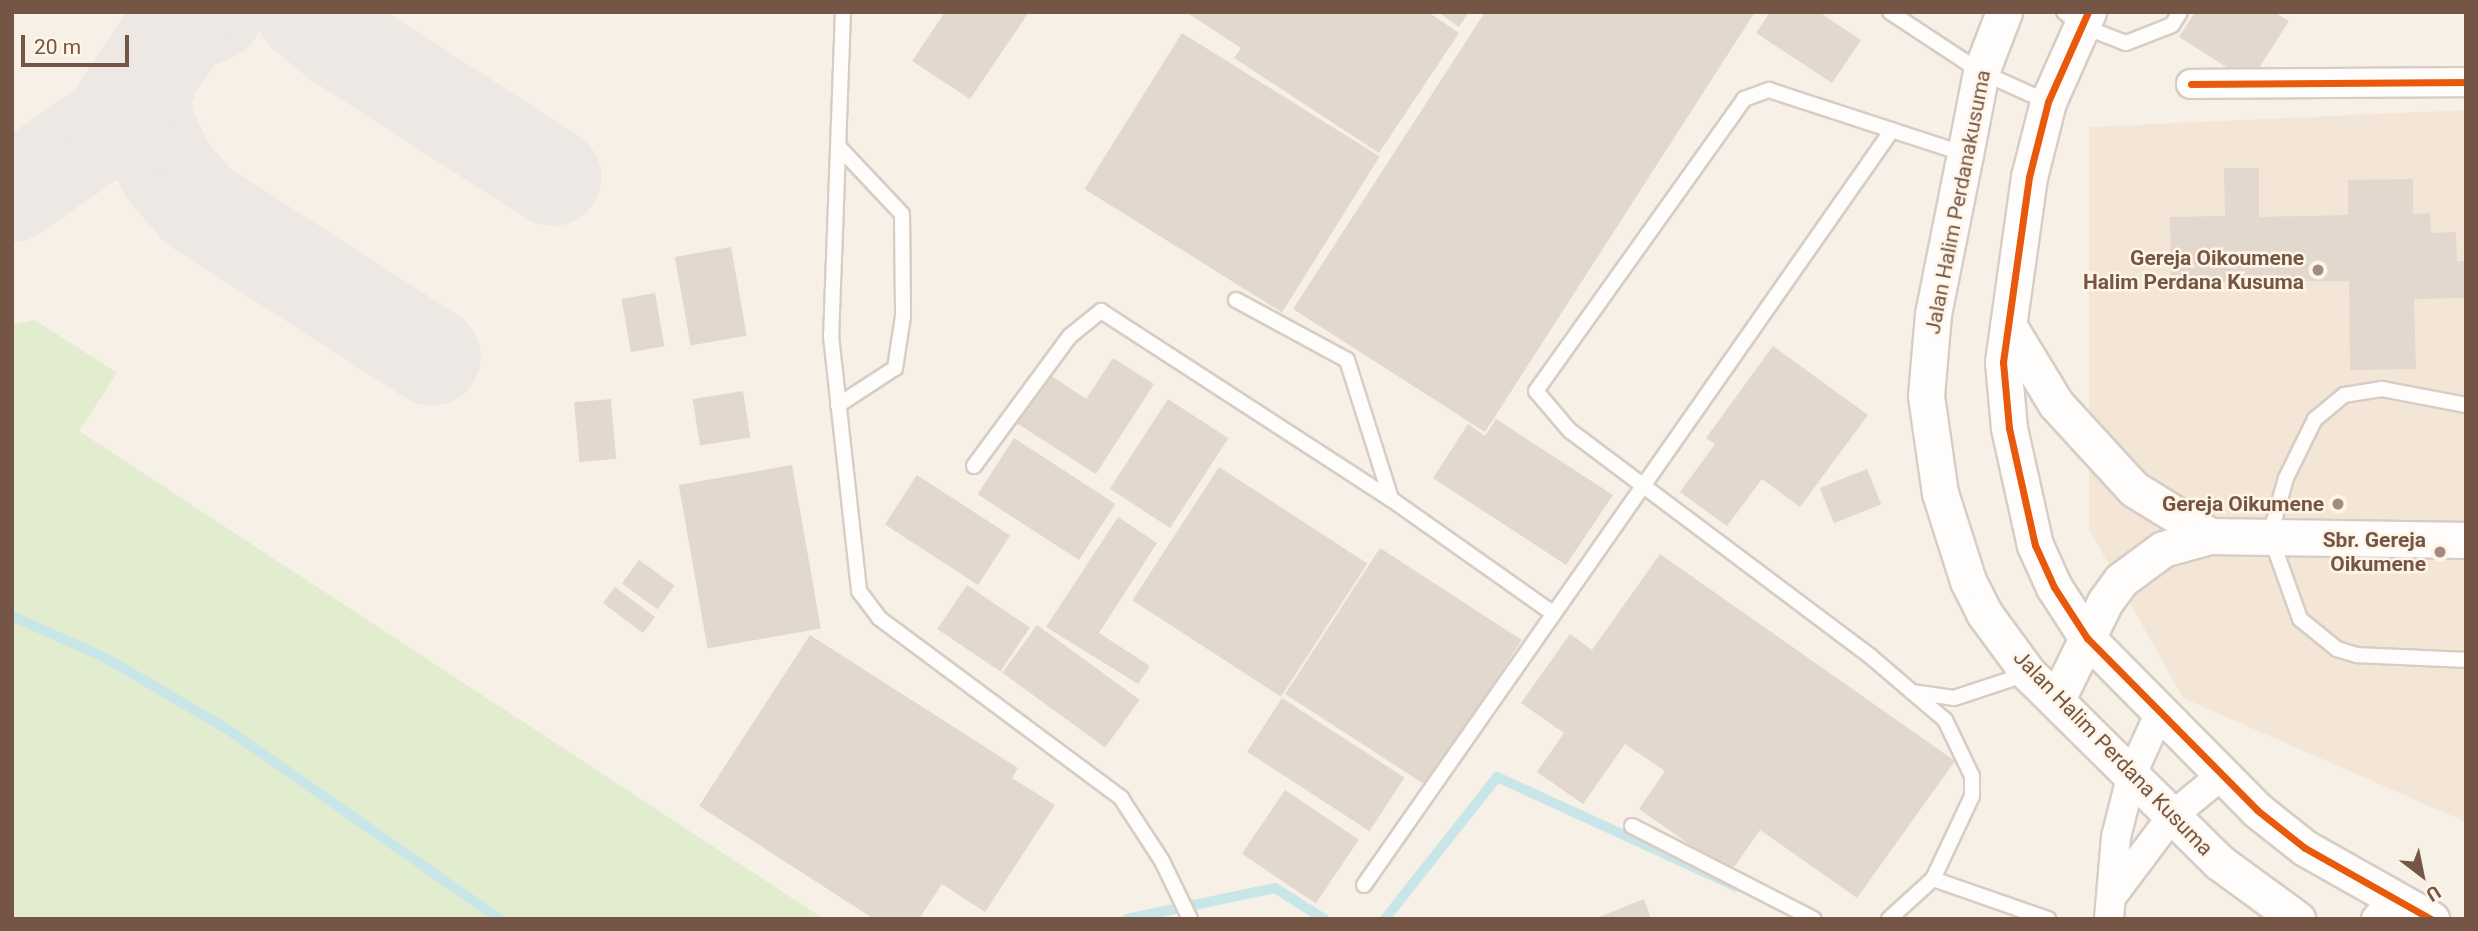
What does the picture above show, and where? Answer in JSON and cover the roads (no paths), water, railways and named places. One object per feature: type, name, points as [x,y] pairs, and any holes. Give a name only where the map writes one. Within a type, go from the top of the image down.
[{"type":"street","name":"Jalan Halim Perdanakusuma","points":[[1926,396],[1933,314],[1965,154],[1982,72],[2004,12]]},
{"type":"street","points":[[2078,17],[2048,102],[2029,177],[2008,325],[2005,388],[2024,507],[2054,587],[2087,638],[2222,775],[2305,848],[2385,909],[2431,919]]},
{"type":"street","points":[[2191,84],[2466,82]]},
{"type":"street","points":[[2008,325],[2056,404],[2125,480],[2210,536]]},
{"type":"street","name":"Jalan Halim Perdana Kusuma","points":[[1926,396],[1940,493],[1968,581],[1984,613],[2028,673],[2219,862],[2297,919]]},
{"type":"street","points":[[2057,699],[2087,638],[2121,580],[2163,548],[2210,536],[2466,540]]},
{"type":"street","points":[[2110,907],[2112,858],[2132,774],[2160,712]]},
{"type":"street","points":[[2110,907],[2172,816],[2222,775]]},
{"type":"lane","points":[[843,12],[831,336],[859,591],[879,618],[1121,798],[1162,862],[1190,919]]},
{"type":"lane","points":[[1890,12],[1982,72],[2048,102]]},
{"type":"lane","points":[[2078,17],[2126,43],[2172,25],[2180,12]]},
{"type":"lane","points":[[1889,919],[1933,879],[1972,796],[1973,782],[1945,720],[1570,431],[1536,391],[1744,99],[1769,90],[1965,154]]},
{"type":"lane","points":[[1364,886],[1892,130]]},
{"type":"lane","points":[[838,146],[902,214],[903,316],[895,368],[838,405]]},
{"type":"lane","points":[[1236,300],[1347,360],[1391,499]]},
{"type":"lane","points":[[974,466],[1070,336],[1101,311],[1391,499],[1554,614]]},
{"type":"lane","points":[[2466,405],[2382,389],[2344,395],[2315,419],[2286,478],[2270,535],[2289,596],[2300,619],[2337,649],[2357,655],[2466,660]]},
{"type":"lane","points":[[1912,692],[1954,698],[2028,673]]},
{"type":"lane","points":[[1632,826],[1814,919]]},
{"type":"lane","points":[[1933,879],[2048,919]]},
{"type":"waterway","points":[[12,616],[106,658],[227,729],[499,919]]},
{"type":"waterway","points":[[1385,919],[1497,777],[1737,887]]},
{"type":"waterway","points":[[1127,919],[1275,888],[1324,919]]},
{"type":"place","name":"Gereja Oikoumene Halim Perdana Kusuma","points":[[2318,270]]},
{"type":"place","name":"Gereja Oikumene","points":[[2338,504]]},
{"type":"place","name":"Sbr. Gereja Oikumene","points":[[2440,552]]}]
